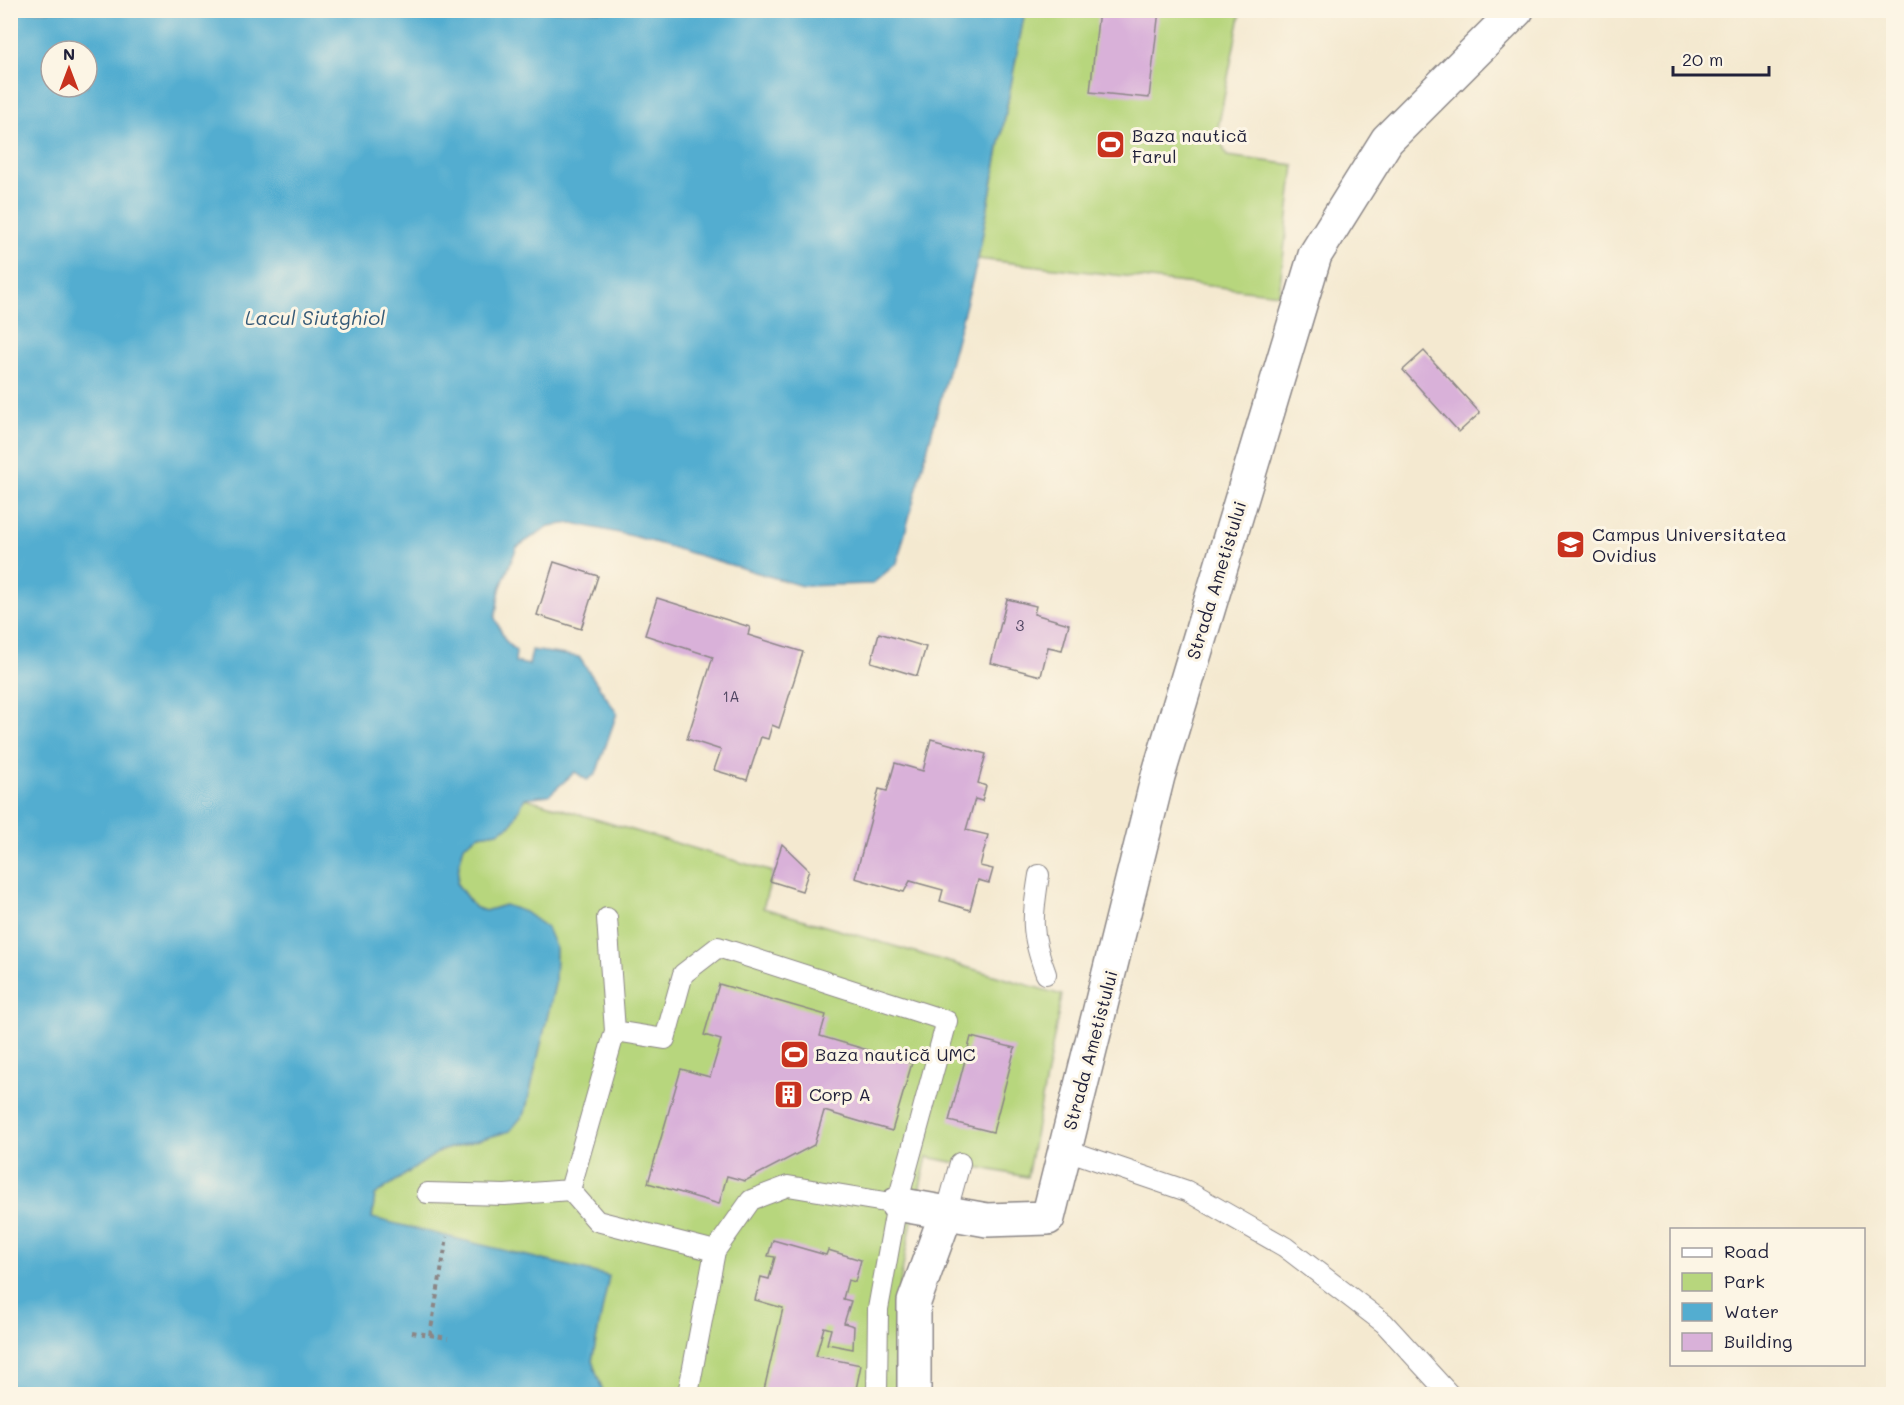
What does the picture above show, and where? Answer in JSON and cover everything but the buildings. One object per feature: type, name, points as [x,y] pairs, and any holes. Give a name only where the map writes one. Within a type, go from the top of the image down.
[{"type":"street","name":"Strada Ametistului","points":[[946,1214],[987,1220],[1048,1218],[1158,776],[1315,255],[1388,140],[1517,10]]},
{"type":"street","points":[[897,1204],[946,1214],[914,1302],[914,1395]]},
{"type":"lane","points":[[1039,875],[1032,920],[1035,944],[1046,974]]},
{"type":"lane","points":[[570,1190],[615,1031],[607,918]]},
{"type":"lane","points":[[615,1031],[665,1039],[683,974],[718,947],[947,1021],[897,1204],[878,1309],[877,1395]]},
{"type":"lane","points":[[1064,1149],[1187,1191],[1285,1247],[1384,1323],[1449,1395]]},
{"type":"lane","points":[[946,1214],[960,1163]]},
{"type":"lane","points":[[688,1395],[715,1251],[751,1200],[788,1186],[897,1204]]},
{"type":"lane","points":[[427,1193],[505,1195],[570,1190]]},
{"type":"lane","points":[[570,1190],[597,1221],[715,1251]]},
{"type":"path","points":[[430,1335],[447,1237]]},
{"type":"path","points":[[412,1332],[448,1338]]},
{"type":"green space","name":"Baza nautică Farul","points":[[1025,11],[1241,11],[1217,133],[1227,156],[1294,165],[1279,294],[978,259]]},
{"type":"green space","name":"Baza nautică UMC","points":[[525,798],[773,872],[763,908],[1062,995],[1027,1177],[927,1157],[907,1244],[897,1305],[895,1365],[898,1394],[604,1394],[592,1361],[608,1276],[372,1219],[375,1195],[440,1151],[509,1131],[525,1113],[555,984],[556,949],[505,905],[485,911],[474,907],[457,884],[464,845],[479,835],[498,832],[511,825]]},
{"type":"water","name":"Lacul Siutghiol","points":[[10,11],[1025,11],[978,259],[897,563],[872,584],[802,586],[633,536],[572,523],[549,526],[517,547],[500,589],[495,618],[505,640],[516,651],[515,662],[529,665],[532,650],[579,657],[617,713],[596,774],[587,780],[575,772],[549,795],[525,798],[511,825],[498,832],[479,835],[464,845],[459,865],[457,884],[474,907],[485,911],[505,905],[525,912],[547,928],[556,949],[555,984],[525,1113],[510,1131],[440,1151],[375,1195],[372,1218],[609,1276],[592,1361],[604,1394],[11,1394]]},
{"type":"place","name":"Baza nautică Farul","points":[[1111,145]]},
{"type":"place","name":"Campus Universitatea Ovidius","points":[[1571,544]]},
{"type":"place","name":"Baza nautică UMC","points":[[794,1054]]},
{"type":"place","name":"Corp A","points":[[788,1094]]}]
